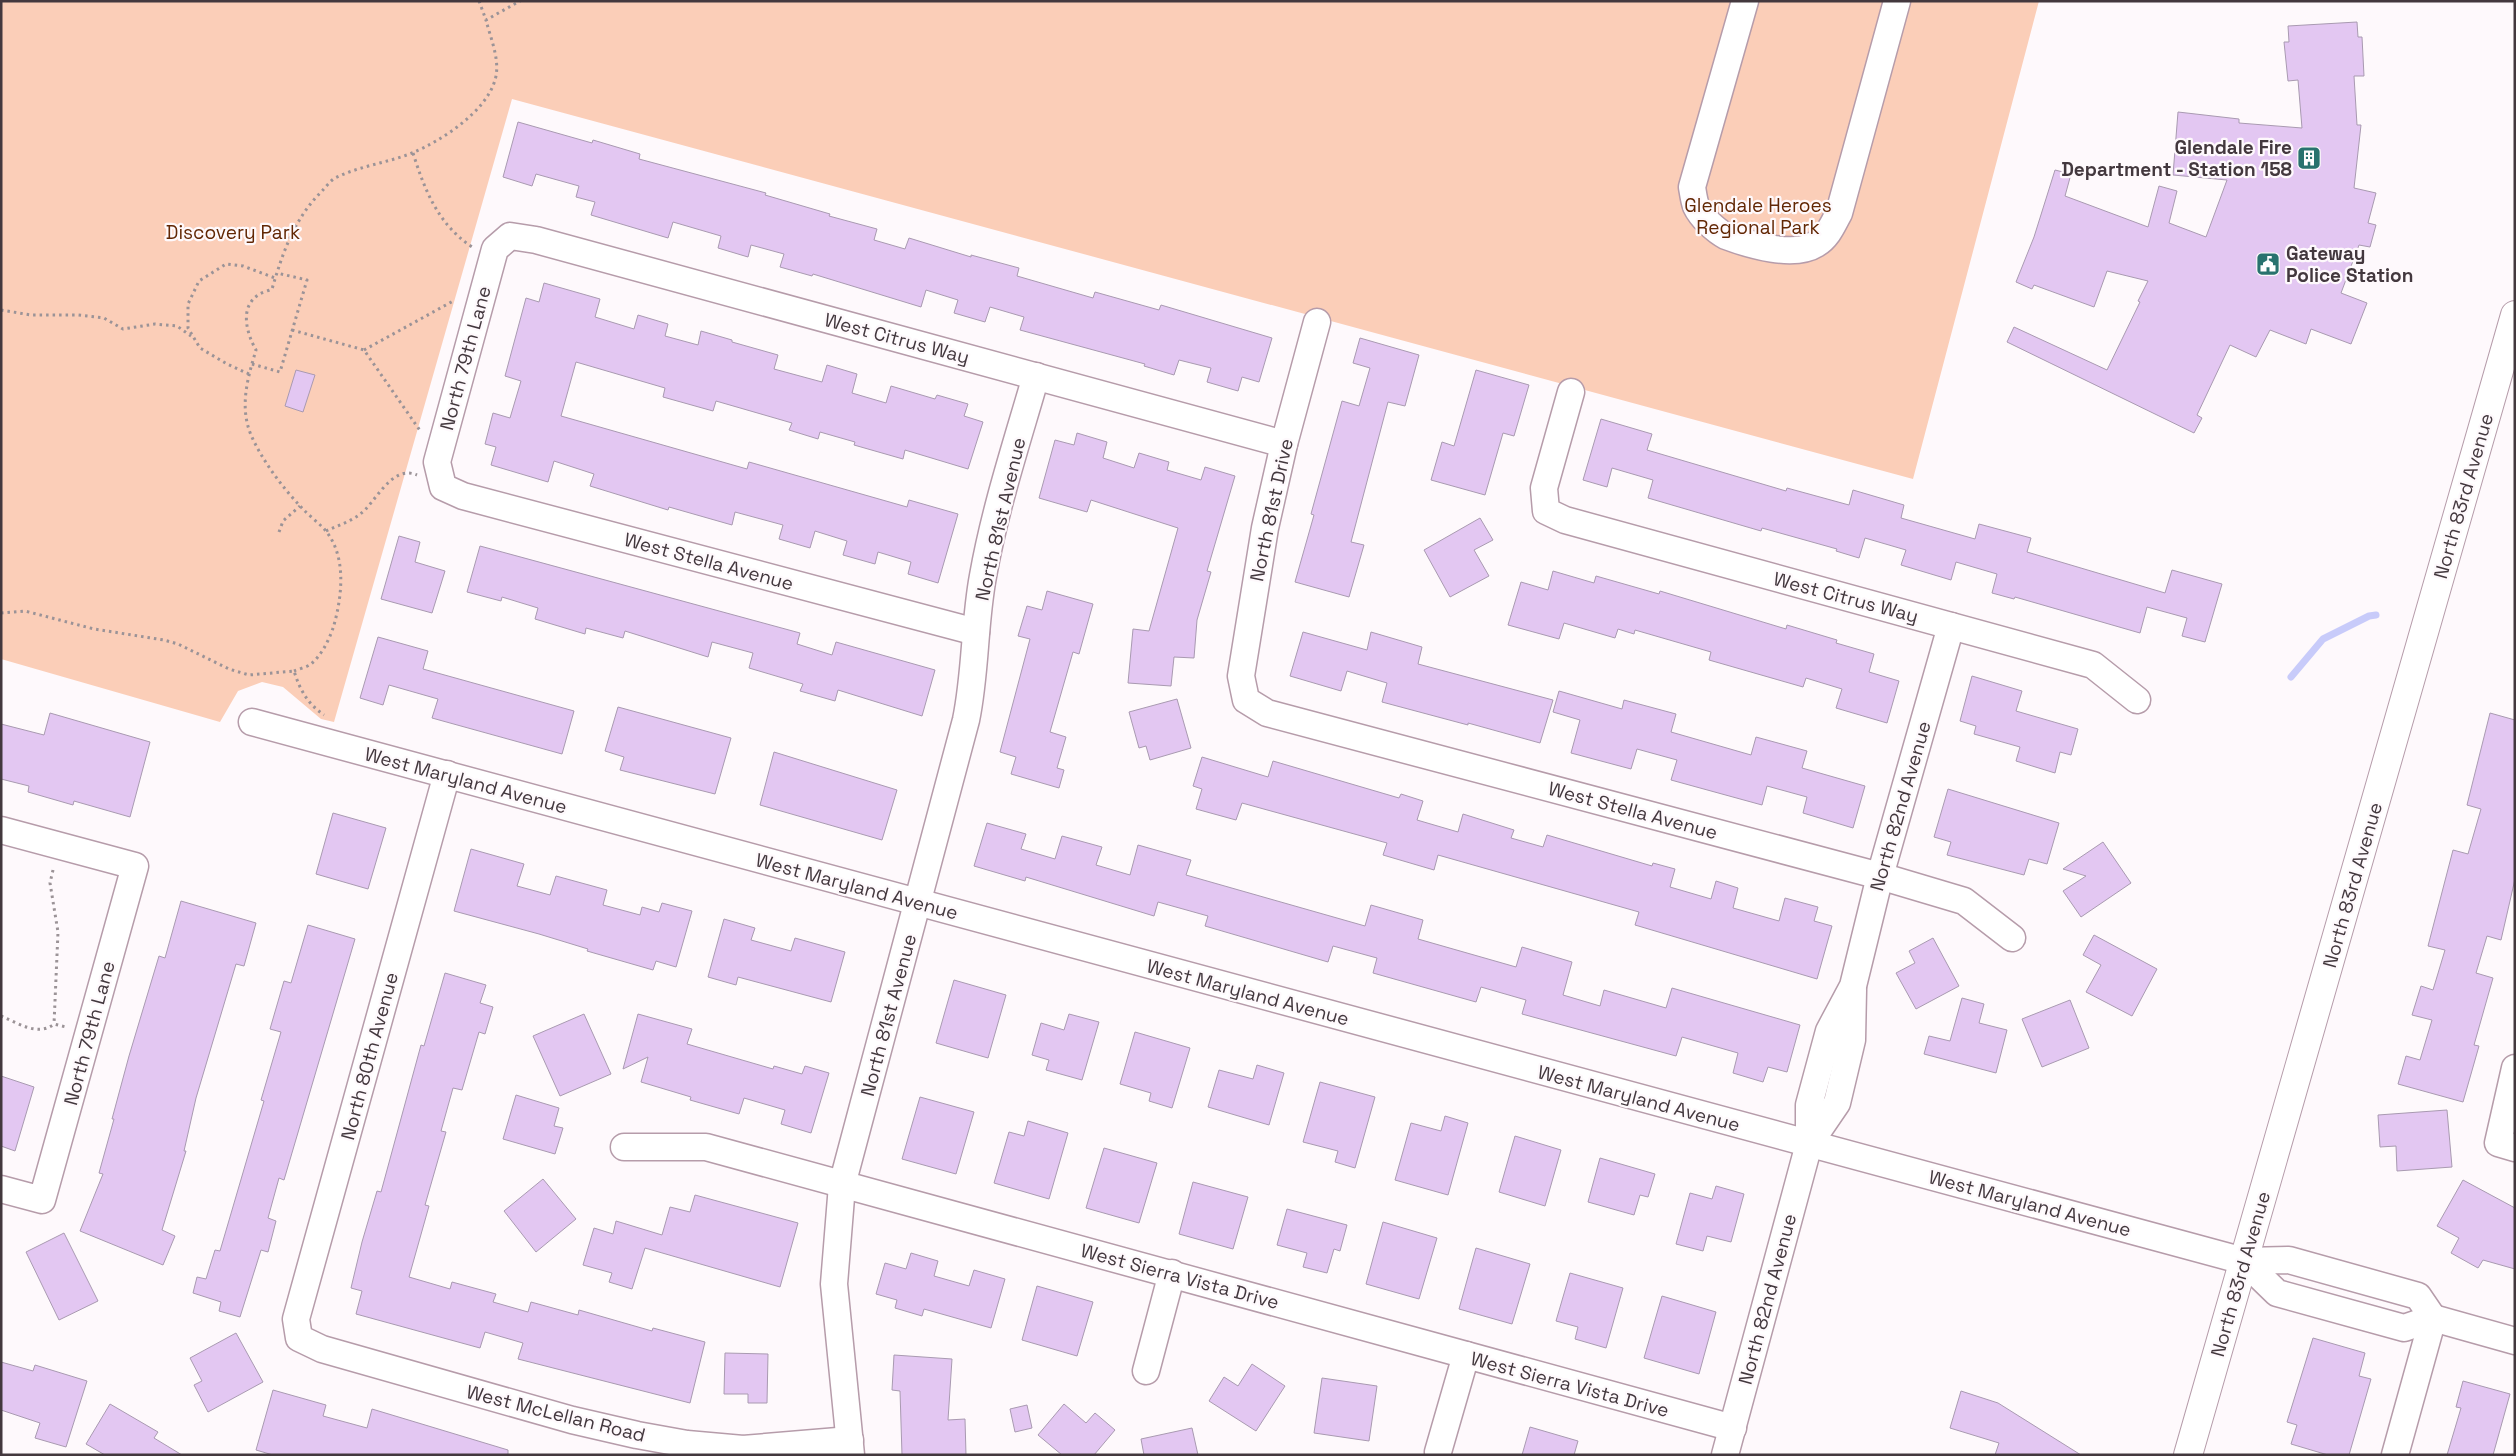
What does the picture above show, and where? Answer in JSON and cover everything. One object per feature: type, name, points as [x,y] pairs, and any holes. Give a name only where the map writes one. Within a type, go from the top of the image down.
[{"type":"main road","name":"North 83rd Avenue","points":[[2188,1455],[2515,315]]},
{"type":"street","points":[[1745,1],[1692,188],[1696,206],[1709,223],[1725,235],[1784,251],[1802,250],[1818,243],[1829,231],[1838,213],[1897,1]]},
{"type":"street","name":"West Citrus Way","points":[[503,243],[536,240],[1284,444]]},
{"type":"street","name":"North 79th Lane","points":[[443,487],[437,462],[503,243]]},
{"type":"street","name":"North 81st Drive","points":[[1246,700],[1241,676],[1265,528],[1284,444],[1316,322]]},
{"type":"street","name":"North 81st Avenue","points":[[850,1447],[834,1284],[842,1185],[966,720],[973,686],[976,632],[983,576],[1036,376]]},
{"type":"street","name":"West Citrus Way","points":[[1571,392],[1544,488],[1546,511],[1566,520],[2093,665],[2137,700]]},
{"type":"street","name":"West Stella Avenue","points":[[443,487],[463,496],[976,632]]},
{"type":"street","name":"North 82nd Avenue","points":[[1725,1455],[1810,1144],[1809,1105],[1829,1031],[1853,986],[1880,876],[1951,626]]},
{"type":"street","name":"West Stella Avenue","points":[[1246,700],[1267,713],[1880,876],[1964,901],[2012,938]]},
{"type":"street","name":"West Maryland Avenue","points":[[252,722],[2244,1261],[2289,1260],[2418,1296],[2433,1318],[2404,1328],[2277,1293],[2244,1261]]},
{"type":"street","name":"North 80th Avenue","points":[[299,1338],[296,1319],[447,774]]},
{"type":"street","name":"North 79th Lane","points":[[1,830],[135,866],[42,1200],[1,1189]]},
{"type":"street","points":[[2506,1145],[2515,1068]]},
{"type":"street","name":"West Sierra Vista Drive","points":[[624,1147],[706,1147],[1732,1428]]},
{"type":"street","points":[[1146,1371],[1172,1274]]},
{"type":"street","points":[[2395,1455],[2433,1318],[2515,1341]]},
{"type":"street","name":"West McLellan Road","points":[[299,1338],[322,1349],[562,1417],[637,1435],[687,1444],[743,1449],[850,1447]]},
{"type":"street","points":[[1438,1452],[1466,1355]]},
{"type":"path","points":[[1,613],[25,611],[94,629],[164,640],[178,644],[229,669],[249,675],[294,670],[311,664],[323,649],[332,633],[340,603],[341,583],[337,554],[326,531],[300,506],[265,459],[251,434],[245,406],[249,374],[256,350],[248,336],[246,319],[249,308],[257,295],[272,289],[284,248],[296,223],[312,200],[334,178],[413,153],[475,114],[489,94],[496,78],[496,60],[479,1]]},
{"type":"path","points":[[486,20],[520,1]]},
{"type":"path","points":[[413,153],[429,199],[456,236],[474,249],[503,243]]},
{"type":"path","points":[[249,374],[226,364],[200,348],[188,328],[188,304],[199,281],[226,264],[243,266],[275,278]]},
{"type":"path","points":[[252,364],[280,372],[307,280],[277,274]]},
{"type":"path","points":[[364,350],[461,296]]},
{"type":"path","points":[[1,310],[31,315],[78,315],[104,318],[123,329],[155,324],[178,326],[193,338]]},
{"type":"path","points":[[292,330],[364,350],[423,434]]},
{"type":"path","points":[[326,531],[358,516],[396,476],[412,473]]},
{"type":"path","points":[[279,532],[283,521],[300,506]]},
{"type":"path","points":[[294,670],[299,689],[311,706],[334,722],[328,742]]},
{"type":"path","points":[[53,870],[50,883],[58,932],[54,1024]]},
{"type":"path","points":[[1,1016],[35,1029],[42,1030],[54,1024],[72,1029],[68,1046],[85,1051]]},
{"type":"green space","points":[[1,1],[2039,1],[1913,479],[512,99],[334,722],[321,719],[283,687],[262,682],[238,691],[220,722],[1,659]]},
{"type":"building","points":[[2357,22],[2358,37],[2362,37],[2364,76],[2354,76],[2357,125],[2361,125],[2354,188],[2376,193],[2368,223],[2376,225],[2370,247],[2359,245],[2341,293],[2367,303],[2351,344],[2311,329],[2306,344],[2270,330],[2256,357],[2230,345],[2197,415],[2202,418],[2194,433],[2007,342],[2014,327],[2107,370],[2140,302],[2138,301],[2148,281],[2107,271],[2094,307],[2034,285],[2032,289],[2016,282],[2034,237],[2055,170],[2071,174],[2065,196],[2148,227],[2159,186],[2177,191],[2169,223],[2206,237],[2227,180],[2173,175],[2178,112],[2239,119],[2239,123],[2302,128],[2298,80],[2288,81],[2284,42],[2289,42],[2288,26]]},
{"type":"building","points":[[518,122],[592,143],[593,140],[640,154],[639,159],[766,193],[765,195],[830,214],[829,216],[877,229],[874,240],[905,249],[909,238],[971,257],[971,255],[1019,268],[1017,276],[1093,298],[1095,292],[1159,310],[1161,305],[1272,338],[1259,382],[1242,377],[1238,391],[1207,382],[1211,368],[1179,360],[1174,375],[1144,366],[1145,364],[1020,330],[1024,317],[990,307],[985,322],[954,313],[958,300],[926,290],[921,307],[813,274],[812,276],[780,267],[784,254],[751,245],[748,257],[718,248],[721,236],[673,222],[668,238],[591,215],[595,202],[576,197],[579,186],[536,174],[532,186],[503,177]]},
{"type":"building","points":[[544,283],[600,299],[595,317],[634,329],[638,315],[668,324],[665,336],[698,345],[701,331],[778,355],[774,369],[822,382],[827,365],[857,374],[852,393],[886,403],[891,386],[935,399],[937,395],[968,404],[964,416],[983,422],[968,469],[905,450],[903,459],[854,445],[855,442],[820,432],[818,439],[789,430],[792,423],[716,401],[713,411],[663,397],[665,388],[576,362],[561,416],[747,469],[749,462],[907,507],[909,500],[958,514],[938,583],[908,574],[911,562],[878,552],[875,564],[843,555],[847,541],[815,531],[810,548],[779,539],[783,525],[735,512],[732,525],[669,507],[668,510],[590,486],[594,474],[554,461],[548,482],[491,465],[496,447],[485,444],[493,413],[510,418],[521,381],[505,376],[526,298],[539,302]]},
{"type":"building","points":[[1360,338],[1419,355],[1405,406],[1388,402],[1351,542],[1364,545],[1349,597],[1295,582],[1314,515],[1311,514],[1342,401],[1359,406],[1370,368],[1353,363]]},
{"type":"building","points":[[296,370],[315,375],[303,412],[285,406]]},
{"type":"building","points":[[1476,370],[1529,385],[1514,436],[1503,433],[1485,495],[1431,480],[1442,442],[1454,446]]},
{"type":"building","points":[[1601,419],[1652,434],[1647,450],[1786,491],[1787,488],[1849,505],[1853,490],[1904,505],[1901,518],[1975,539],[1979,524],[2031,538],[2027,552],[2165,593],[2172,570],[2222,584],[2205,642],[2182,636],[2187,618],[2147,607],[2140,633],[2015,597],[2014,599],[1992,593],[1997,574],[1956,562],[1951,580],[1901,565],[1906,550],[1865,538],[1859,558],[1836,551],[1837,549],[1762,528],[1761,531],[1648,498],[1653,480],[1612,468],[1607,487],[1583,480]]},
{"type":"building","points":[[1077,433],[1107,442],[1103,458],[1134,468],[1139,453],[1169,462],[1167,470],[1201,480],[1205,467],[1235,476],[1207,571],[1211,572],[1197,620],[1194,658],[1174,657],[1171,686],[1128,683],[1133,629],[1149,631],[1178,528],[1091,500],[1087,512],[1039,498],[1055,440],[1074,445]]},
{"type":"building","points":[[1480,518],[1493,540],[1474,550],[1489,576],[1450,597],[1424,550]]},
{"type":"building","points":[[399,536],[420,542],[415,562],[445,571],[432,613],[381,599]]},
{"type":"building","points":[[480,546],[800,633],[797,644],[832,655],[836,642],[935,670],[922,716],[838,690],[835,701],[800,691],[803,684],[749,668],[753,653],[712,642],[708,657],[625,631],[623,638],[586,628],[585,634],[535,619],[538,608],[502,597],[501,601],[467,592]]},
{"type":"building","points":[[1553,571],[1594,583],[1596,576],[1659,594],[1660,591],[1786,629],[1787,625],[1837,640],[1836,643],[1874,654],[1869,672],[1899,681],[1887,723],[1836,708],[1842,689],[1806,678],[1803,687],[1709,660],[1711,652],[1635,630],[1634,634],[1618,629],[1615,638],[1564,623],[1559,639],[1508,625],[1521,582],[1548,590]]},
{"type":"building","points":[[1047,591],[1093,604],[1079,654],[1073,652],[1050,732],[1066,737],[1057,768],[1064,770],[1059,788],[1011,774],[1016,757],[1000,752],[1030,639],[1018,636],[1027,606],[1042,610]]},
{"type":"building","points":[[1303,632],[1367,650],[1371,632],[1422,647],[1418,664],[1553,700],[1540,743],[1382,702],[1387,683],[1347,671],[1341,691],[1290,676]]},
{"type":"building","points":[[378,637],[428,651],[423,669],[574,711],[562,754],[432,718],[438,699],[389,685],[383,705],[360,698]]},
{"type":"building","points":[[1972,676],[2022,691],[2016,711],[2078,729],[2071,755],[2060,752],[2055,773],[2016,761],[2020,747],[1974,734],[1976,726],[1960,721]]},
{"type":"building","points":[[1559,691],[1622,709],[1624,700],[1676,714],[1671,732],[1751,755],[1756,737],[1807,751],[1802,768],[1865,786],[1853,828],[1803,813],[1807,797],[1767,786],[1762,805],[1671,780],[1677,760],[1637,749],[1631,769],[1571,753],[1580,720],[1553,712]]},
{"type":"building","points":[[1177,699],[1191,748],[1150,760],[1146,746],[1139,748],[1129,712]]},
{"type":"building","points":[[618,707],[731,738],[715,794],[620,770],[624,757],[605,751]]},
{"type":"building","points":[[50,713],[150,742],[130,817],[74,801],[73,805],[28,792],[29,786],[1,779],[1,724],[44,735]]},
{"type":"building","points":[[2490,713],[2515,720],[2515,879],[2501,940],[2487,936],[2476,973],[2493,978],[2474,1045],[2479,1046],[2463,1102],[2398,1084],[2406,1056],[2420,1060],[2432,1020],[2412,1015],[2421,986],[2433,990],[2445,950],[2428,946],[2453,850],[2468,854],[2481,809],[2467,805]]},
{"type":"building","points":[[774,752],[897,790],[882,840],[760,805]]},
{"type":"building","points":[[1202,757],[1268,777],[1273,761],[1399,798],[1401,794],[1423,801],[1417,820],[1458,832],[1463,814],[1514,830],[1511,838],[1543,847],[1547,835],[1652,866],[1653,863],[1675,869],[1670,887],[1711,899],[1716,881],[1738,888],[1733,908],[1779,921],[1785,898],[1818,907],[1814,921],[1832,926],[1817,979],[1635,925],[1639,912],[1438,855],[1434,870],[1383,855],[1387,843],[1242,803],[1236,820],[1196,809],[1202,789],[1193,786]]},
{"type":"building","points":[[1948,789],[2059,823],[2047,864],[2029,859],[2024,875],[1947,855],[1951,842],[1934,837]]},
{"type":"building","points":[[333,813],[386,828],[368,889],[316,874]]},
{"type":"building","points":[[987,823],[1026,834],[1021,849],[1055,859],[1062,836],[1102,847],[1096,865],[1130,875],[1138,845],[1191,860],[1186,875],[1365,926],[1371,905],[1423,920],[1418,939],[1516,967],[1522,947],[1572,962],[1563,995],[1600,1006],[1604,990],[1666,1008],[1672,988],[1800,1025],[1787,1072],[1768,1067],[1763,1082],[1733,1073],[1738,1053],[1682,1037],[1676,1056],[1522,1014],[1526,1000],[1481,987],[1476,1002],[1373,973],[1377,958],[1333,946],[1328,962],[1205,926],[1208,916],[1158,902],[1154,916],[1026,877],[1025,881],[974,866]]},
{"type":"building","points":[[2103,842],[2131,883],[2081,917],[2063,891],[2086,876],[2063,869]]},
{"type":"building","points":[[471,849],[524,864],[517,886],[550,895],[556,876],[607,890],[603,905],[640,915],[642,907],[659,912],[662,903],[692,911],[676,967],[656,961],[653,970],[587,951],[588,949],[539,934],[454,911]]},
{"type":"building","points":[[181,901],[256,923],[244,966],[236,964],[196,1098],[184,1151],[186,1151],[162,1230],[175,1236],[163,1265],[80,1231],[103,1174],[99,1173],[129,1056],[159,956],[165,958]]},
{"type":"building","points":[[724,919],[755,928],[751,940],[791,951],[795,938],[845,952],[831,1002],[738,977],[736,985],[708,977]]},
{"type":"building","points":[[308,925],[355,939],[284,1180],[279,1178],[268,1218],[276,1221],[268,1252],[261,1250],[240,1317],[219,1311],[221,1302],[193,1293],[197,1277],[206,1279],[215,1250],[220,1251],[264,1101],[261,1100],[281,1032],[270,1029],[284,981],[291,983]]},
{"type":"building","points":[[2094,935],[2157,969],[2132,1016],[2086,992],[2101,965],[2083,955]]},
{"type":"building","points":[[1933,938],[1959,986],[1916,1009],[1896,973],[1915,963],[1909,951]]},
{"type":"building","points":[[445,973],[486,985],[480,1003],[493,1007],[485,1034],[479,1032],[462,1090],[453,1088],[441,1131],[446,1132],[425,1205],[429,1206],[409,1277],[450,1289],[452,1282],[496,1294],[493,1302],[528,1312],[531,1302],[578,1315],[579,1310],[652,1331],[653,1328],[705,1342],[690,1403],[518,1359],[523,1343],[485,1332],[480,1348],[356,1314],[362,1291],[351,1288],[362,1242],[377,1191],[381,1192],[421,1045],[424,1046]]},
{"type":"building","points":[[954,980],[1006,995],[988,1058],[936,1043]]},
{"type":"building","points":[[1962,998],[1984,1004],[1979,1023],[2007,1030],[1996,1073],[1924,1054],[1929,1036],[1950,1041]]},
{"type":"building","points":[[2070,1000],[2089,1048],[2042,1067],[2022,1019]]},
{"type":"building","points":[[584,1014],[611,1074],[560,1096],[533,1036]]},
{"type":"building","points":[[638,1014],[692,1029],[687,1044],[773,1069],[774,1066],[802,1074],[805,1066],[829,1073],[811,1133],[781,1124],[785,1110],[744,1098],[739,1114],[690,1100],[691,1097],[641,1082],[648,1057],[623,1069]]},
{"type":"building","points":[[1069,1014],[1099,1022],[1082,1080],[1046,1070],[1049,1060],[1032,1055],[1041,1023],[1064,1030]]},
{"type":"building","points":[[1135,1032],[1190,1048],[1172,1108],[1149,1101],[1151,1093],[1120,1084]]},
{"type":"building","points":[[1257,1065],[1284,1073],[1269,1125],[1208,1107],[1219,1070],[1253,1079]]},
{"type":"building","points":[[1,1076],[34,1087],[15,1151],[1,1146]]},
{"type":"building","points":[[1320,1082],[1375,1097],[1355,1168],[1335,1162],[1338,1151],[1303,1142]]},
{"type":"building","points":[[516,1095],[559,1108],[554,1126],[563,1128],[555,1154],[503,1139]]},
{"type":"building","points":[[920,1097],[974,1112],[956,1174],[902,1159]]},
{"type":"building","points":[[2447,1110],[2452,1167],[2397,1171],[2396,1146],[2380,1147],[2378,1115]]},
{"type":"building","points":[[1445,1116],[1468,1123],[1448,1195],[1395,1180],[1411,1123],[1441,1131]]},
{"type":"building","points":[[1028,1121],[1068,1133],[1049,1199],[994,1183],[1009,1132],[1024,1136]]},
{"type":"building","points":[[1515,1136],[1561,1150],[1545,1206],[1499,1192]]},
{"type":"building","points":[[1104,1148],[1157,1163],[1139,1223],[1086,1208]]},
{"type":"building","points":[[1600,1158],[1655,1174],[1648,1197],[1640,1195],[1634,1215],[1588,1202]]},
{"type":"building","points":[[543,1179],[576,1219],[536,1252],[504,1211]]},
{"type":"building","points":[[2463,1180],[2515,1208],[2515,1269],[2483,1260],[2478,1268],[2451,1253],[2459,1238],[2437,1226]]},
{"type":"building","points":[[1193,1182],[1248,1197],[1233,1249],[1179,1234]]},
{"type":"building","points":[[1716,1186],[1744,1194],[1731,1242],[1707,1236],[1703,1251],[1676,1244],[1690,1193],[1712,1199]]},
{"type":"building","points":[[695,1195],[798,1223],[780,1287],[645,1248],[632,1289],[609,1282],[612,1273],[583,1265],[594,1228],[613,1234],[616,1221],[662,1235],[670,1207],[690,1212]]},
{"type":"building","points":[[1287,1209],[1347,1225],[1340,1251],[1334,1249],[1327,1273],[1303,1267],[1307,1253],[1277,1245]]},
{"type":"building","points":[[1383,1222],[1437,1238],[1419,1299],[1366,1284]]},
{"type":"building","points":[[64,1233],[98,1301],[59,1320],[26,1252]]},
{"type":"building","points":[[1476,1248],[1530,1264],[1512,1324],[1459,1309]]},
{"type":"building","points":[[911,1253],[938,1261],[934,1276],[969,1286],[974,1270],[1005,1279],[991,1328],[924,1309],[922,1316],[895,1308],[897,1300],[876,1294],[885,1263],[906,1269]]},
{"type":"building","points":[[1570,1273],[1623,1288],[1606,1348],[1575,1339],[1578,1327],[1556,1321]]},
{"type":"building","points":[[1037,1286],[1093,1302],[1077,1356],[1022,1340]]},
{"type":"building","points":[[1662,1296],[1716,1312],[1699,1374],[1644,1358]]},
{"type":"building","points":[[236,1333],[263,1382],[208,1412],[194,1385],[202,1381],[190,1358]]},
{"type":"building","points":[[2313,1338],[2365,1353],[2359,1376],[2371,1379],[2349,1455],[2328,1455],[2291,1444],[2297,1425],[2287,1422]]},
{"type":"building","points":[[725,1353],[768,1354],[767,1403],[748,1403],[748,1394],[724,1394]]},
{"type":"building","points":[[894,1355],[952,1359],[948,1420],[965,1419],[966,1455],[902,1455],[900,1391],[892,1390]]},
{"type":"building","points":[[1,1362],[33,1371],[35,1365],[87,1381],[66,1447],[35,1438],[40,1423],[1,1410]]},
{"type":"building","points":[[1252,1364],[1285,1386],[1256,1431],[1209,1401],[1224,1377],[1238,1386]]},
{"type":"building","points":[[1322,1378],[1377,1386],[1369,1441],[1314,1433]]},
{"type":"building","points":[[2463,1381],[2510,1394],[2493,1455],[2447,1455],[2461,1408],[2456,1407]]},
{"type":"building","points":[[273,1390],[326,1405],[323,1416],[367,1428],[372,1409],[508,1450],[508,1455],[273,1455],[256,1450]]},
{"type":"building","points":[[1961,1391],[1998,1403],[2081,1455],[1995,1455],[1999,1443],[1950,1428]]},
{"type":"building","points":[[110,1404],[158,1432],[154,1438],[182,1455],[105,1455],[86,1444]]},
{"type":"building","points":[[1064,1404],[1086,1423],[1095,1413],[1115,1430],[1094,1455],[1062,1455],[1038,1435]]},
{"type":"building","points":[[1027,1405],[1032,1428],[1015,1432],[1010,1409]]},
{"type":"building","points":[[1530,1427],[1578,1441],[1574,1455],[1522,1455]]},
{"type":"building","points":[[1192,1428],[1198,1455],[1144,1455],[1141,1439]]},
{"type":"waterway","points":[[2291,677],[2323,639],[2369,616],[2376,615]]},
{"type":"place","name":"Glendale Fire Department - Station 158","points":[[2309,158]]},
{"type":"place","name":"Gateway Police Station","points":[[2268,264]]},
{"type":"park label","name":"Glendale Heroes Regional Park","points":[[1758,216]]},
{"type":"park label","name":"Discovery Park","points":[[233,232]]}]
